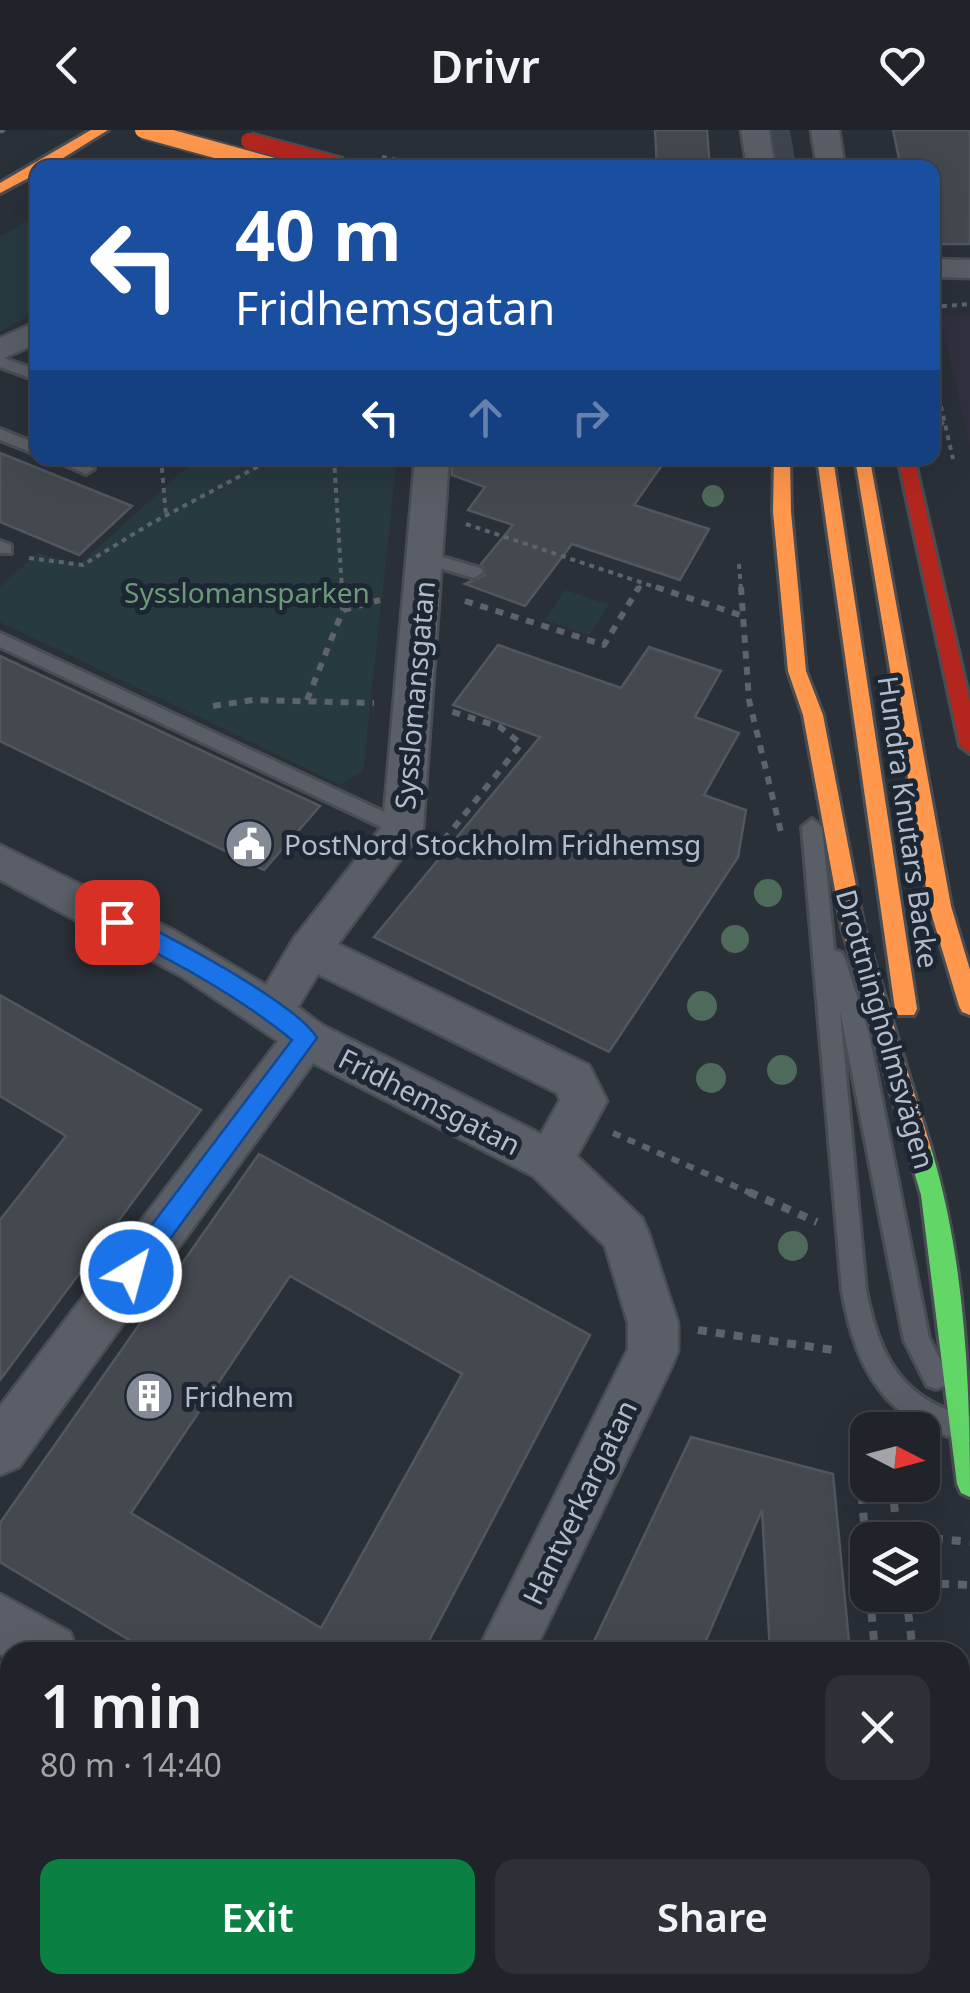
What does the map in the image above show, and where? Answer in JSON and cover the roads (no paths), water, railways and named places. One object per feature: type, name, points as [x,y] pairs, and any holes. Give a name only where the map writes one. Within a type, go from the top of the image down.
[{"type":"main road","points":[[50,160],[101,130]]},
{"type":"main road","points":[[143,130],[252,160]]},
{"type":"main road","points":[[122,149],[154,130]]},
{"type":"main road","points":[[209,130],[319,160]]},
{"type":"main road","points":[[0,189],[30,171]]},
{"type":"main road","name":"Drottningholmsvägen","points":[[782,465],[782,512],[797,670],[814,715],[852,928],[933,1195],[967,1429],[970,1484]]},
{"type":"main road","name":"Hundra Knutars Backe","points":[[826,465],[933,1195]]},
{"type":"main road","name":"Hundra Knutars Backe","points":[[863,465],[940,906],[970,1006]]},
{"type":"main road","points":[[908,465],[970,746]]},
{"type":"street","points":[[756,130],[761,160]]},
{"type":"street","points":[[825,130],[830,160]]},
{"type":"street","points":[[940,268],[970,268]]},
{"type":"street","points":[[940,285],[970,286]]},
{"type":"street","points":[[0,351],[30,334]]},
{"type":"street","name":"Sysslomansgatan","points":[[0,1448],[289,1025],[310,950],[403,829],[416,703],[431,465]]},
{"type":"street","name":"Fridhemsgatan","points":[[0,862],[196,963],[289,1025],[550,1161],[625,1234],[653,1322],[653,1351]]},
{"type":"street","name":"Fridhemsgatan","points":[[310,950],[573,1079],[584,1100],[550,1161]]},
{"type":"street","name":"Hantverkargatan","points":[[509,1642],[653,1351]]},
{"type":"street","points":[[0,1622],[33,1642]]},
{"type":"lane","points":[[0,362],[30,373]]},
{"type":"lane","points":[[0,434],[30,447]]},
{"type":"lane","points":[[75,465],[86,469]]},
{"type":"lane","points":[[424,574],[474,572]]},
{"type":"lane","points":[[0,639],[403,829]]},
{"type":"lane","points":[[797,670],[854,1290],[863,1339],[882,1374],[907,1402],[932,1420],[967,1429]]},
{"type":"lane","points":[[820,918],[858,1034],[916,1340],[967,1429]]},
{"type":"tunnel","points":[[770,130],[776,160]]},
{"type":"place","name":"PostNord Stockholm Fridhemsg","points":[[249,844]]},
{"type":"place","name":"Fridhem","points":[[149,1396]]},
{"type":"park label","name":"Sysslomansparken","points":[[247,592]]}]
